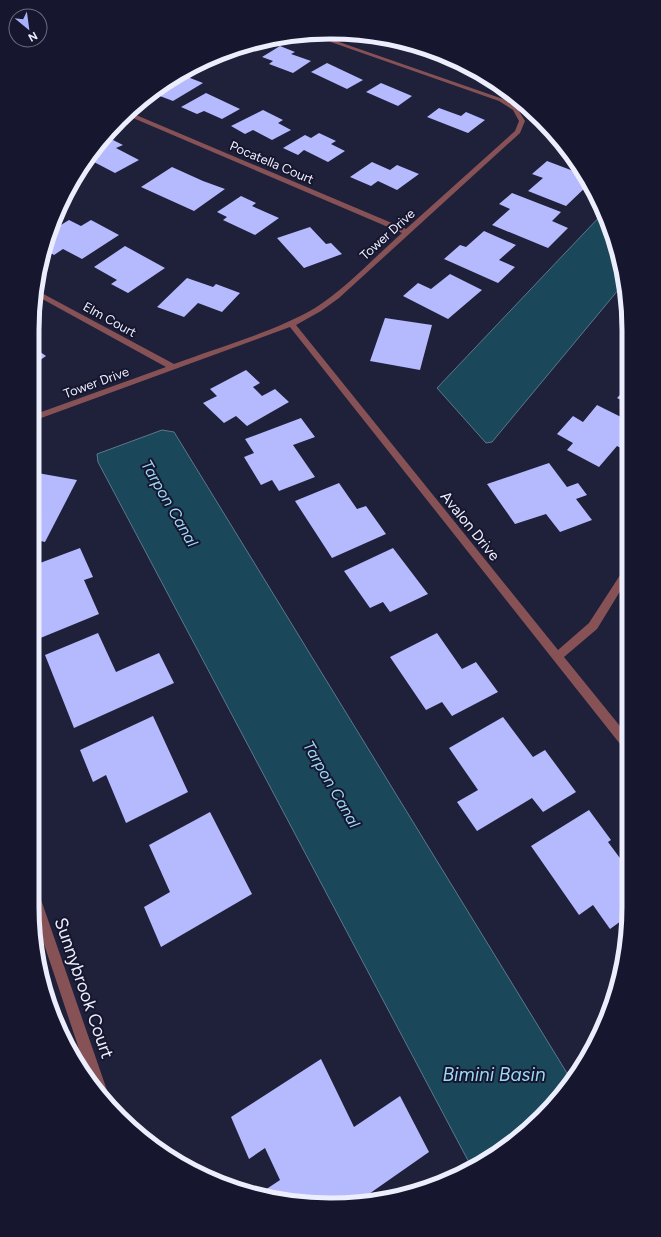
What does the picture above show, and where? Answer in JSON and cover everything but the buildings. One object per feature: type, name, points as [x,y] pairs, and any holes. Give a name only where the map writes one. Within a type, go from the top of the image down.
[{"type":"street","name":"Tower Drive","points":[[39,416],[291,324],[318,309],[336,296],[518,132],[522,121],[515,109],[501,100],[326,39]]},
{"type":"street","name":"Pocatella Court","points":[[133,116],[407,232]]},
{"type":"street","name":"Elm Court","points":[[41,295],[173,368]]},
{"type":"street","name":"Avalon Drive","points":[[291,324],[622,737]]},
{"type":"street","points":[[558,656],[593,626],[622,580]]},
{"type":"street","name":"Sunnybrook Court","points":[[39,912],[97,1081]]},
{"type":"water","points":[[599,217],[607,237],[619,289],[492,442],[486,443],[437,388]]},
{"type":"water","name":"Bimini Basin","points":[[162,430],[174,432],[568,1075],[550,1099],[523,1126],[508,1138],[476,1159],[469,1163],[98,462],[97,454]]},
{"type":"water label","name":"Tarpon Canal","points":[[170,503]]},
{"type":"water label","name":"Tarpon Canal","points":[[332,784]]}]
